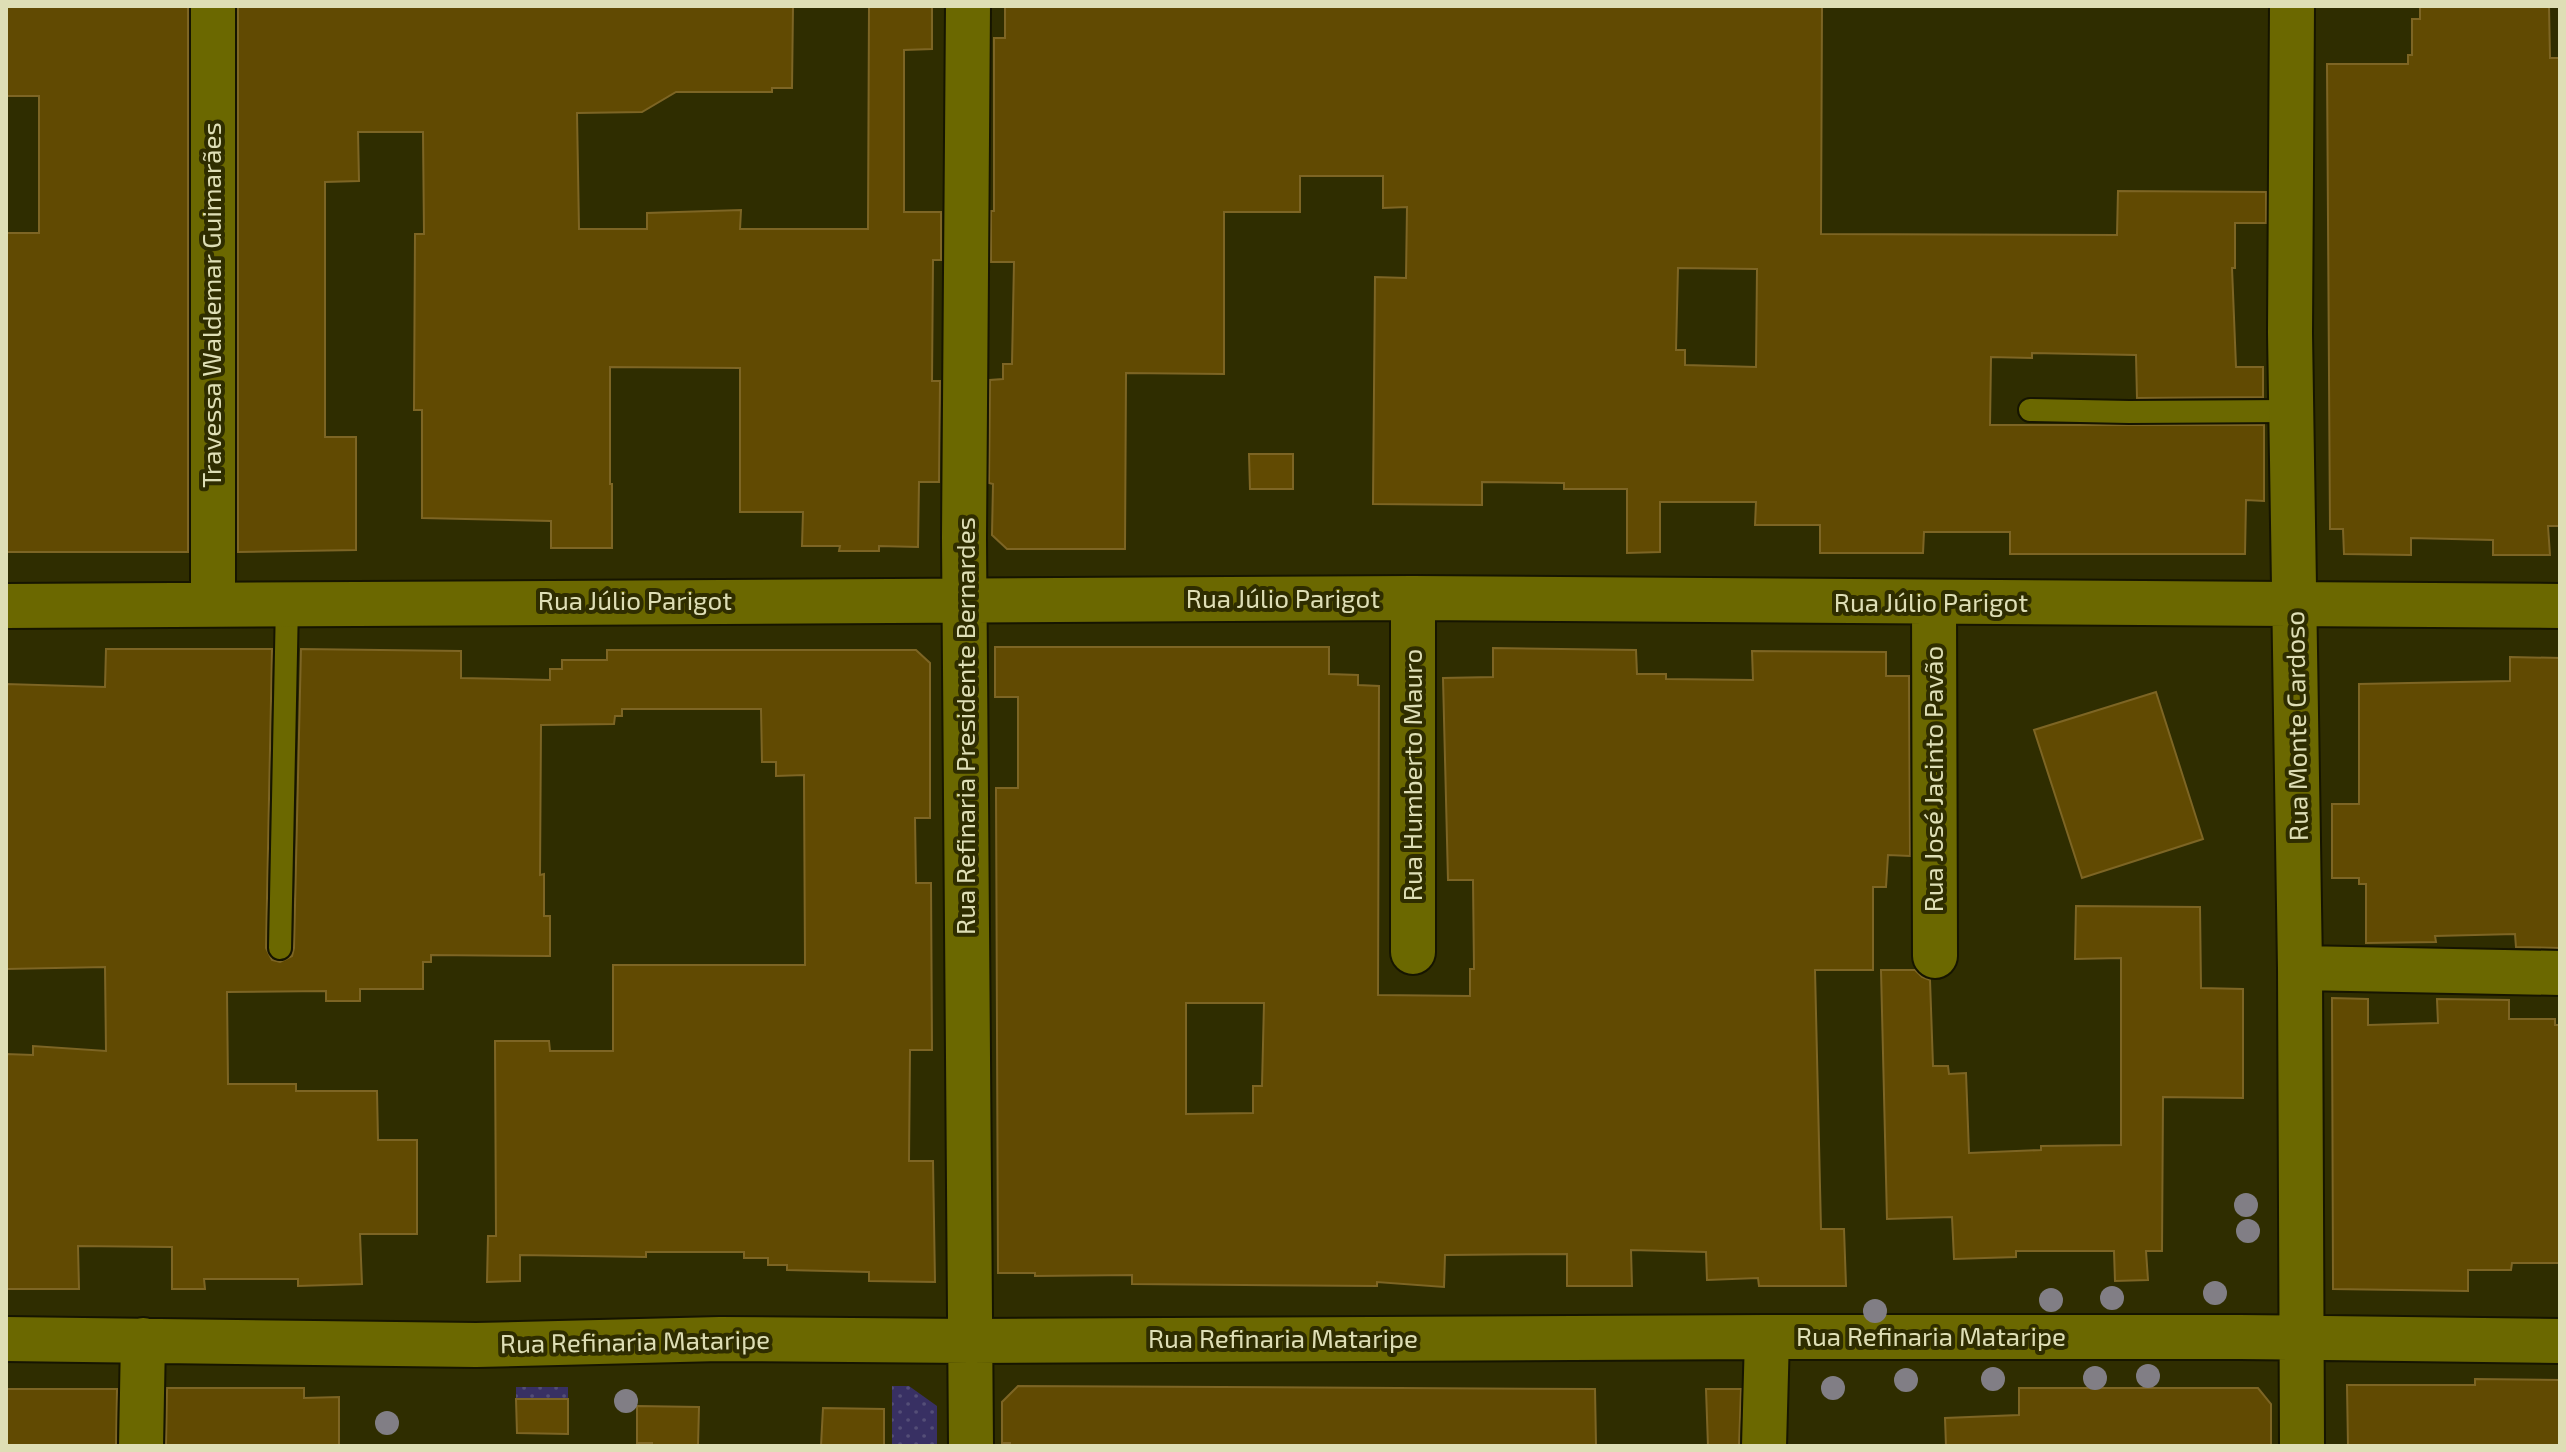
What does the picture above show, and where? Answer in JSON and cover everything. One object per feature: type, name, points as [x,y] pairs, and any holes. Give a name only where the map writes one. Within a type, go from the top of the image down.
[{"type":"street","name":"Travessa Waldemar Guimarães","points":[[213,6],[213,604]]},
{"type":"street","name":"Rua Refinaria Presidente Bernardes","points":[[968,6],[965,599],[971,1446]]},
{"type":"street","name":"Rua Monte Cardoso","points":[[2292,6],[2290,333],[2300,968],[2302,1446]]},
{"type":"street","name":"Rua Júlio Parigot","points":[[6,606],[1413,598],[2560,606]]},
{"type":"street","name":"Rua Humberto Mauro","points":[[1413,598],[1413,952]]},
{"type":"street","name":"Rua José Jacinto Pavão","points":[[1934,603],[1935,956]]},
{"type":"street","points":[[2300,968],[2560,973]]},
{"type":"street","name":"Rua Refinaria Mataripe","points":[[6,1339],[476,1345],[720,1339],[970,1341],[1767,1337],[2560,1341]]},
{"type":"street","points":[[1764,1446],[1767,1337]]},
{"type":"street","points":[[141,1446],[143,1340]]},
{"type":"lane","points":[[2030,410],[2293,411]]},
{"type":"lane","points":[[280,948],[287,603]]},
{"type":"shaded area","points":[[892,1386],[909,1386],[937,1406],[937,1446],[892,1446]]},
{"type":"shaded area","points":[[516,1387],[568,1387],[568,1399],[516,1399]]},
{"type":"building","points":[[6,6],[188,6],[188,552],[7,552],[6,233],[39,233],[39,96],[7,96]]},
{"type":"building","points":[[238,6],[793,6],[792,88],[772,88],[772,92],[676,92],[642,112],[577,113],[579,229],[647,229],[647,213],[741,210],[740,229],[868,229],[869,6],[932,6],[932,49],[904,50],[904,212],[941,212],[941,260],[933,260],[932,381],[940,381],[939,482],[919,482],[918,547],[879,546],[879,551],[839,551],[840,546],[802,546],[803,512],[740,512],[740,368],[610,367],[612,548],[551,548],[551,521],[422,518],[422,410],[414,410],[415,234],[424,234],[423,132],[358,132],[359,181],[325,182],[325,437],[356,437],[356,550],[238,552]]},
{"type":"building","points":[[1005,6],[1822,6],[1821,234],[2117,235],[2118,191],[2266,192],[2266,223],[2235,223],[2235,268],[2232,268],[2236,367],[2263,367],[2263,397],[2137,398],[2136,355],[2032,353],[2032,358],[1991,357],[1990,425],[2264,425],[2264,501],[2246,500],[2245,554],[2010,554],[2010,532],[1924,532],[1923,553],[1820,553],[1820,525],[1755,525],[1756,502],[1660,502],[1660,552],[1627,553],[1627,489],[1564,489],[1564,483],[1482,482],[1482,505],[1373,504],[1375,277],[1406,278],[1407,207],[1383,208],[1383,176],[1300,176],[1300,212],[1224,212],[1224,374],[1126,373],[1125,549],[1007,549],[992,535],[993,484],[989,483],[990,380],[1003,379],[1003,364],[1012,364],[1014,262],[991,262],[994,38],[1005,38]],"holes":[[[1678,268],[1757,269],[1756,367],[1685,365],[1685,350],[1676,350]]]},
{"type":"building","points":[[2420,6],[2549,6],[2550,58],[2560,58],[2560,526],[2548,526],[2550,555],[2493,555],[2493,540],[2411,538],[2411,555],[2344,554],[2343,529],[2330,529],[2327,64],[2408,64],[2408,55],[2412,55],[2412,19],[2420,19]]},
{"type":"building","points":[[1249,454],[1293,454],[1293,489],[1250,489]]},
{"type":"building","points":[[995,647],[1329,647],[1329,674],[1358,675],[1358,685],[1379,686],[1378,995],[1470,996],[1470,969],[1474,969],[1473,880],[1448,880],[1443,678],[1493,677],[1493,648],[1636,650],[1637,674],[1666,674],[1666,679],[1753,680],[1752,651],[1886,652],[1886,676],[1909,676],[1910,856],[1888,855],[1886,887],[1873,887],[1873,970],[1815,970],[1821,1229],[1844,1229],[1846,1286],[1759,1286],[1758,1278],[1707,1280],[1706,1252],[1631,1250],[1632,1286],[1567,1286],[1567,1254],[1445,1255],[1444,1287],[1377,1282],[1377,1286],[1132,1284],[1132,1275],[1035,1276],[1035,1273],[998,1273],[996,788],[1018,788],[1018,697],[995,697]],"holes":[[[1186,1003],[1264,1003],[1262,1086],[1253,1086],[1253,1113],[1186,1114]]]},
{"type":"building","points":[[106,649],[272,649],[266,948],[272,960],[280,962],[292,956],[294,948],[301,649],[461,651],[461,678],[550,680],[550,669],[562,669],[562,660],[607,660],[607,650],[916,650],[930,663],[930,818],[915,818],[916,883],[931,883],[932,1050],[910,1050],[909,1161],[933,1161],[935,1282],[869,1281],[869,1272],[787,1270],[787,1265],[768,1265],[768,1258],[744,1258],[744,1252],[646,1252],[646,1257],[520,1255],[520,1281],[487,1282],[488,1236],[496,1236],[495,1041],[549,1041],[550,1051],[613,1051],[613,965],[805,965],[804,775],[776,776],[776,762],[762,762],[761,709],[622,709],[622,716],[615,716],[614,724],[541,725],[540,875],[544,874],[544,916],[550,916],[550,956],[431,955],[431,962],[423,962],[423,989],[360,989],[360,1001],[326,1001],[326,991],[227,992],[228,1084],[296,1084],[296,1091],[377,1091],[378,1140],[417,1140],[417,1234],[360,1234],[362,1284],[298,1286],[298,1279],[204,1279],[205,1289],[172,1289],[172,1247],[78,1246],[79,1289],[6,1289],[6,1054],[33,1055],[33,1046],[106,1051],[105,967],[6,969],[6,684],[105,687]]},
{"type":"building","points":[[2510,657],[2560,658],[2560,948],[2516,947],[2515,934],[2435,936],[2436,942],[2366,943],[2366,884],[2359,884],[2359,878],[2332,878],[2332,804],[2359,804],[2359,684],[2510,681]]},
{"type":"building","points":[[2156,692],[2203,839],[2082,878],[2034,730]]},
{"type":"building","points":[[2076,906],[2200,907],[2201,988],[2243,989],[2243,1098],[2163,1097],[2162,1251],[2146,1251],[2148,1280],[2115,1281],[2114,1251],[2016,1251],[2016,1257],[1954,1259],[1952,1217],[1887,1219],[1881,970],[1915,970],[1930,980],[1933,1066],[1948,1066],[1949,1074],[1966,1073],[1969,1153],[2041,1150],[2041,1146],[2121,1145],[2121,958],[2075,959]]},
{"type":"building","points":[[2332,998],[2368,999],[2368,1025],[2438,1023],[2437,999],[2509,1000],[2509,1019],[2555,1019],[2555,1025],[2560,1025],[2560,1263],[2512,1263],[2511,1270],[2468,1270],[2468,1291],[2333,1289]]},
{"type":"building","points":[[2475,1379],[2560,1380],[2560,1446],[2348,1446],[2347,1385],[2475,1385]]},
{"type":"building","points":[[1018,1386],[1595,1389],[1596,1446],[1010,1446],[1010,1443],[1002,1443],[1002,1402]]},
{"type":"building","points":[[167,1388],[304,1388],[304,1398],[339,1397],[339,1446],[166,1446]]},
{"type":"building","points":[[2019,1388],[2258,1388],[2271,1404],[2271,1446],[1946,1446],[1945,1418],[2019,1415]]},
{"type":"building","points":[[6,1389],[117,1389],[116,1446],[6,1446]]},
{"type":"building","points":[[1706,1389],[1741,1389],[1739,1446],[1708,1446]]},
{"type":"building","points":[[516,1399],[568,1399],[568,1434],[517,1433]]},
{"type":"building","points":[[637,1406],[699,1407],[698,1446],[637,1443]]},
{"type":"building","points":[[823,1408],[884,1409],[884,1445],[821,1446]]}]
